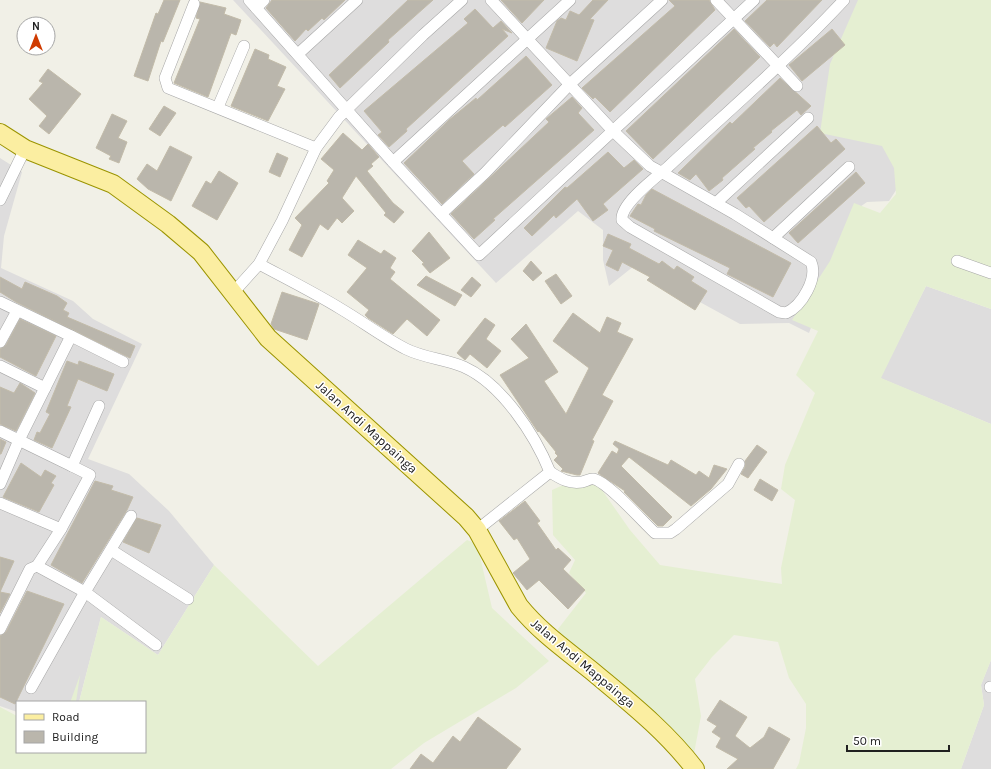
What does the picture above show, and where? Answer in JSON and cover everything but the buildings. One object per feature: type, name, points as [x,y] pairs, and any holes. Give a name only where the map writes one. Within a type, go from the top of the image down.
[{"type":"main road","name":"Jalan Andi Mappainga","points":[[0,133],[25,149],[89,173],[113,184],[131,195],[201,252],[232,294],[268,338],[424,479],[477,530],[519,606],[526,614],[550,638],[656,724],[673,741],[695,769]]},
{"type":"street","points":[[298,54],[357,0]]},
{"type":"street","points":[[232,294],[259,264],[282,221],[316,148],[335,121],[423,35],[462,0]]},
{"type":"street","points":[[491,0],[526,40],[650,166],[661,172],[716,203],[805,256],[811,262],[814,273],[806,290],[799,302],[786,312],[774,309],[630,227],[622,220],[622,211],[627,204],[661,172],[779,66],[844,0]]},
{"type":"street","points":[[393,162],[570,0]]},
{"type":"street","points":[[441,214],[485,173],[570,84],[662,0]]},
{"type":"street","points":[[716,0],[797,86]]},
{"type":"street","points":[[256,3],[298,54],[393,162],[479,255],[754,0]]},
{"type":"street","points":[[194,4],[167,72],[165,82],[168,88],[316,148]]},
{"type":"street","points":[[218,107],[244,46]]},
{"type":"street","points":[[716,203],[808,118]]},
{"type":"street","points":[[0,200],[25,149]]},
{"type":"street","points":[[773,238],[849,167]]},
{"type":"street","points":[[957,261],[991,273]]},
{"type":"street","points":[[259,264],[319,296],[406,349],[464,367],[479,375],[507,401],[522,420],[543,454],[550,472],[567,482],[577,483],[593,479],[598,481],[610,490],[655,533],[664,534],[676,529],[728,484],[739,464]]},
{"type":"street","points":[[0,302],[123,362]]},
{"type":"street","points":[[0,342],[17,311]]},
{"type":"street","points":[[0,484],[19,440],[70,336]]},
{"type":"street","points":[[0,366],[45,388]]},
{"type":"street","points":[[72,466],[99,406]]},
{"type":"street","points":[[0,431],[90,475],[61,529],[37,566],[30,569],[0,629]]},
{"type":"street","points":[[477,530],[550,472]]},
{"type":"street","points":[[0,503],[61,529]]},
{"type":"street","points":[[31,688],[84,592],[131,516]]},
{"type":"street","points":[[111,550],[188,599]]},
{"type":"street","points":[[37,566],[84,592],[156,645]]},
{"type":"shaded area","points":[[233,0],[870,0],[902,139],[898,187],[889,201],[867,202],[854,211],[809,333],[789,323],[740,324],[634,266],[609,286],[603,260],[603,230],[578,211],[496,283]]},
{"type":"shaded area","points":[[0,158],[22,172],[4,236],[1,268],[73,301],[93,319],[142,344],[88,459],[129,474],[169,511],[214,565],[158,655],[101,617],[79,701],[16,701],[16,712],[0,706]]},
{"type":"shaded area","points":[[926,286],[991,309],[991,424],[880,378]]},
{"type":"shaded area","points":[[991,660],[991,769],[961,769],[984,705],[981,685]]},
{"type":"green space","points":[[858,0],[991,0],[991,309],[926,286],[881,378],[991,424],[991,660],[981,685],[984,705],[961,769],[796,769],[799,763],[806,728],[806,704],[789,678],[778,642],[734,635],[712,657],[695,679],[701,716],[693,759],[570,658],[558,629],[586,593],[569,573],[575,560],[553,535],[552,490],[590,473],[630,530],[660,565],[782,584],[781,568],[795,500],[781,489],[785,465],[815,393],[796,375],[818,331],[792,320],[830,261],[854,203],[880,213],[896,194],[894,168],[882,146],[820,133],[830,64]]},
{"type":"green space","points":[[467,540],[477,544],[492,608],[549,661],[516,688],[424,743],[391,769],[0,769],[0,707],[16,715],[16,753],[146,753],[146,701],[79,701],[101,617],[158,655],[214,565],[318,666]]},
{"type":"green space","points":[[80,675],[76,701],[71,700]]}]
